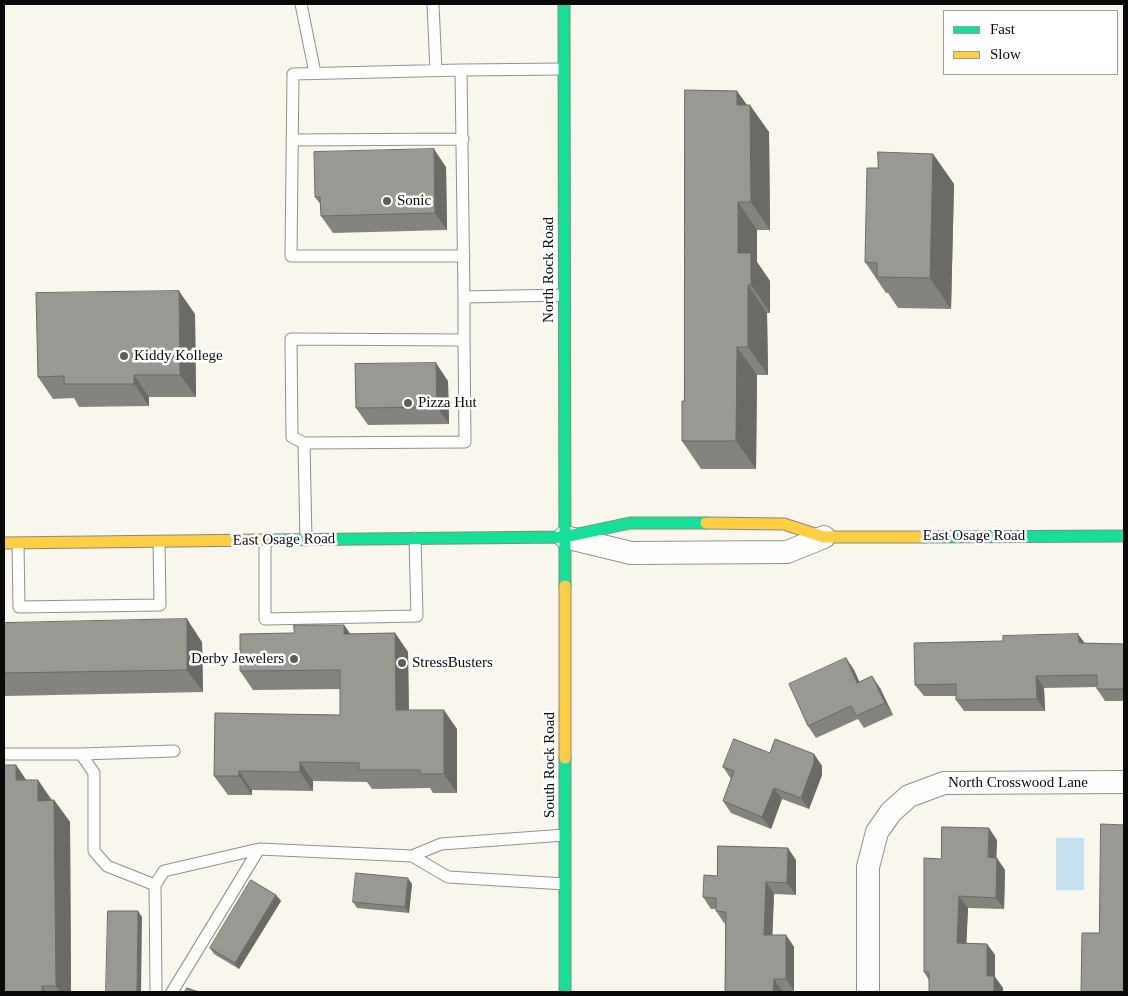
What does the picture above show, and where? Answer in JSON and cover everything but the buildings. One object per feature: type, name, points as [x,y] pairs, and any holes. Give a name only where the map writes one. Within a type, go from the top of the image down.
[{"type":"street","name":"North Rock Road","points":[[564,4],[564,537]]},
{"type":"street","name":"East Osage Road","points":[[4,543],[564,537],[630,523],[784,524],[824,537],[1124,536]]},
{"type":"street","name":"East Osage Road","points":[[564,537],[631,553],[787,552],[824,537]]},
{"type":"street","name":"South Rock Road","points":[[564,537],[565,992]]},
{"type":"street","name":"North Crosswood Lane","points":[[868,989],[868,867],[873,843],[877,832],[891,812],[909,796],[944,782],[1124,782]]},
{"type":"lane","points":[[301,4],[315,73]]},
{"type":"lane","points":[[433,4],[436,71]]},
{"type":"lane","points":[[464,256],[291,256],[293,74],[564,69]]},
{"type":"lane","points":[[462,70],[466,442],[304,443],[292,437],[291,339],[464,340]]},
{"type":"lane","points":[[292,140],[463,139]]},
{"type":"lane","points":[[464,297],[564,295]]},
{"type":"lane","points":[[304,443],[306,540]]},
{"type":"lane","points":[[265,541],[265,619],[275,619],[417,616],[415,538]]},
{"type":"lane","points":[[18,542],[19,607],[160,605],[159,541]]},
{"type":"lane","points":[[4,754],[174,751]]},
{"type":"lane","points":[[81,754],[94,773],[94,851],[107,866],[155,885]]},
{"type":"lane","points":[[156,992],[155,885],[164,871],[259,849],[412,856],[441,844],[565,834]]},
{"type":"lane","points":[[172,992],[259,849]]},
{"type":"lane","points":[[412,856],[448,877],[565,884]]},
{"type":"water","points":[[1056,838],[1084,838],[1084,890],[1056,890]]},
{"type":"traffic: fast","points":[[564,4],[565,586]]},
{"type":"traffic: fast","points":[[263,540],[564,537],[630,523],[706,523]]},
{"type":"traffic: fast","points":[[924,537],[1124,536]]},
{"type":"traffic: fast","points":[[565,758],[565,992]]},
{"type":"traffic: slow","points":[[706,523],[784,524],[824,537],[924,537]]},
{"type":"traffic: slow","points":[[4,543],[263,540]]},
{"type":"traffic: slow","points":[[565,586],[565,758]]},
{"type":"place","name":"Sonic","points":[[387,201]]},
{"type":"place","name":"Kiddy Kollege","points":[[124,356]]},
{"type":"place","name":"Pizza Hut","points":[[408,403]]},
{"type":"place","name":"Derby Jewelers","points":[[294,659]]},
{"type":"place","name":"StressBusters","points":[[402,663]]}]
